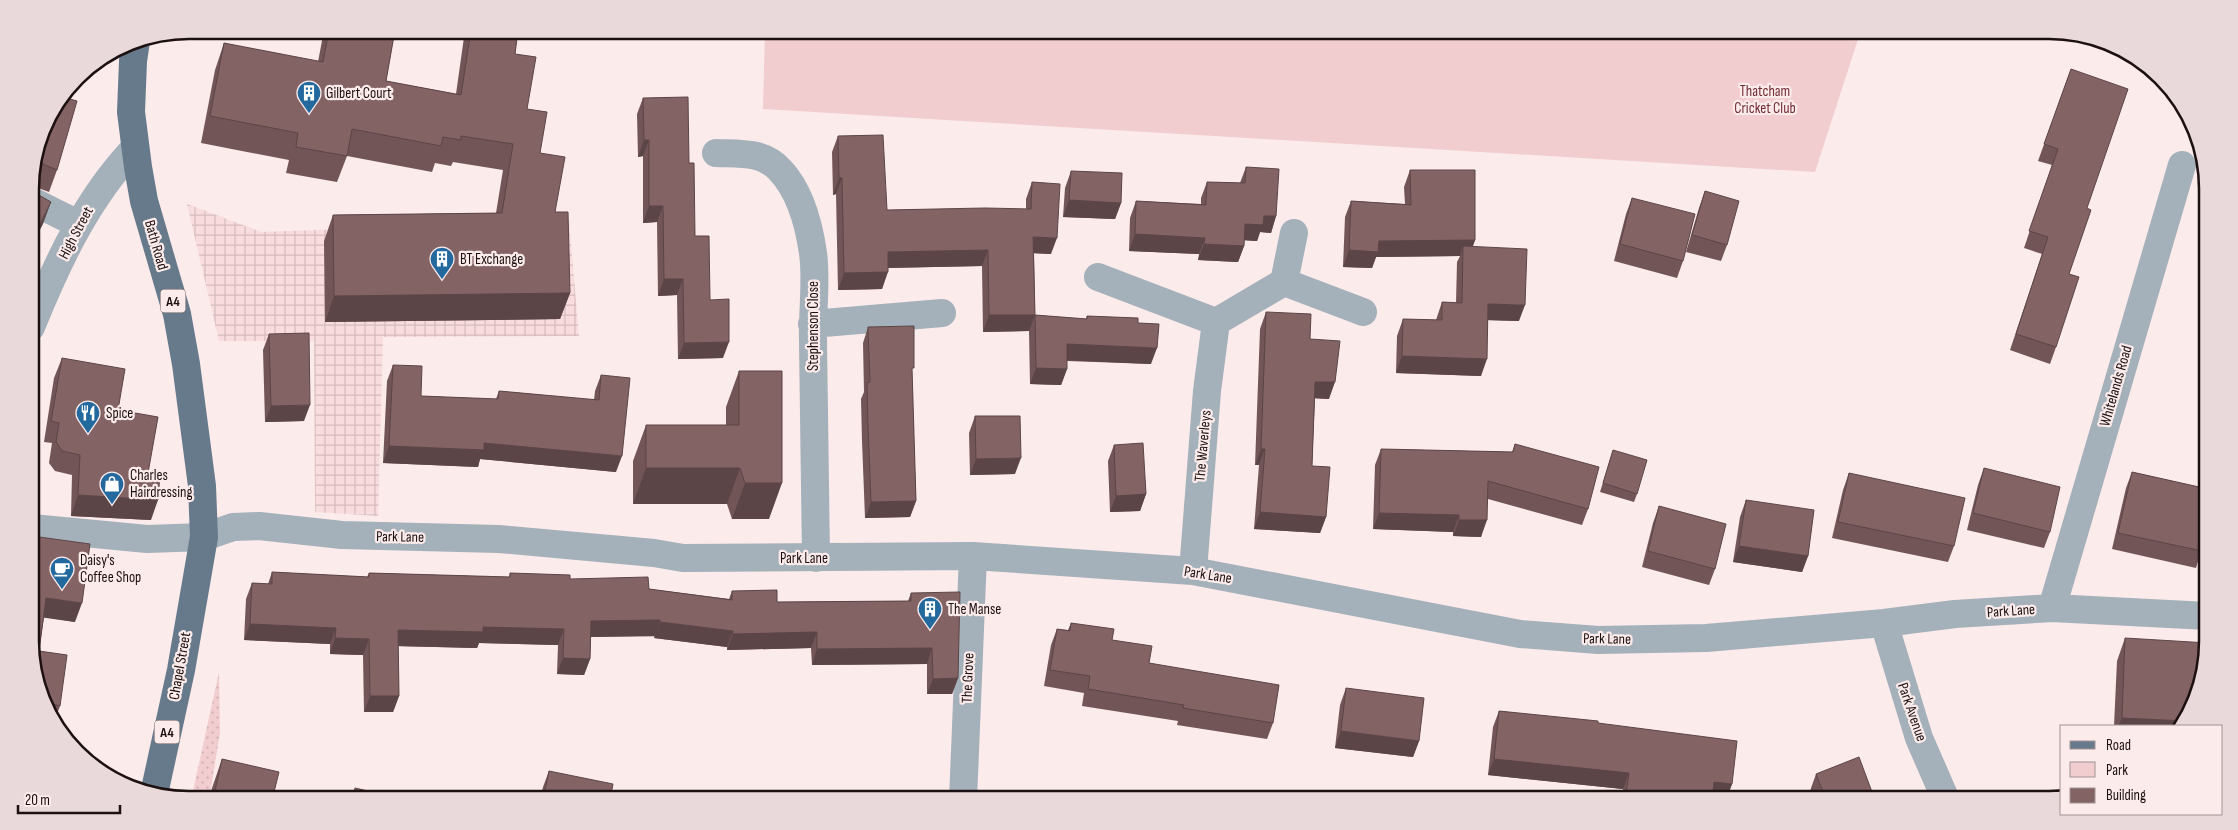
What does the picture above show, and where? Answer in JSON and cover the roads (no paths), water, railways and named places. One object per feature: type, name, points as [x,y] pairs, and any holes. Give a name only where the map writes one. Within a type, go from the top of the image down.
[{"type":"main road","name":"Bath Road","points":[[135,49],[131,112],[135,148],[144,201],[176,314],[186,364],[202,486],[204,537]]},
{"type":"main road","name":"Chapel Street","points":[[156,787],[181,670],[204,537]]},
{"type":"street","name":"High Street","points":[[39,309],[78,224],[113,172],[135,148]]},
{"type":"street","name":"Stephenson Close","points":[[716,153],[756,155],[766,158],[780,170],[793,187],[804,213],[813,251],[812,324],[816,558]]},
{"type":"street","name":"Whitelands Road","points":[[2052,608],[2182,165]]},
{"type":"street","points":[[39,204],[78,224]]},
{"type":"street","points":[[1098,277],[1216,322],[1284,282],[1294,233]]},
{"type":"street","points":[[1284,282],[1363,312]]},
{"type":"street","points":[[812,324],[942,313]]},
{"type":"street","name":"The Waverleys","points":[[1193,571],[1207,392],[1216,322]]},
{"type":"street","name":"Park Lane","points":[[204,537],[233,527],[258,526],[342,535],[500,539],[654,553],[683,558],[973,556],[1193,571],[1520,634],[1598,640],[1706,638],[1884,623],[1955,614],[2052,608],[2199,616]]},
{"type":"street","points":[[39,529],[147,539],[204,537]]},
{"type":"street","name":"The Grove","points":[[963,791],[973,556]]},
{"type":"street","name":"Park Avenue","points":[[1884,623],[1920,738],[1942,791]]},
{"type":"place","name":"Gilbert Court","points":[[309,114]]},
{"type":"place","name":"BT Exchange","points":[[442,280]]},
{"type":"place","name":"Spice","points":[[88,434]]},
{"type":"place","name":"Charles Hairdressing","points":[[112,505]]},
{"type":"place","name":"Daisy's Coffee Shop","points":[[62,590]]},
{"type":"place","name":"The Manse","points":[[930,630]]},
{"type":"park label","name":"Thatcham Cricket Club","points":[[1765,100]]}]
